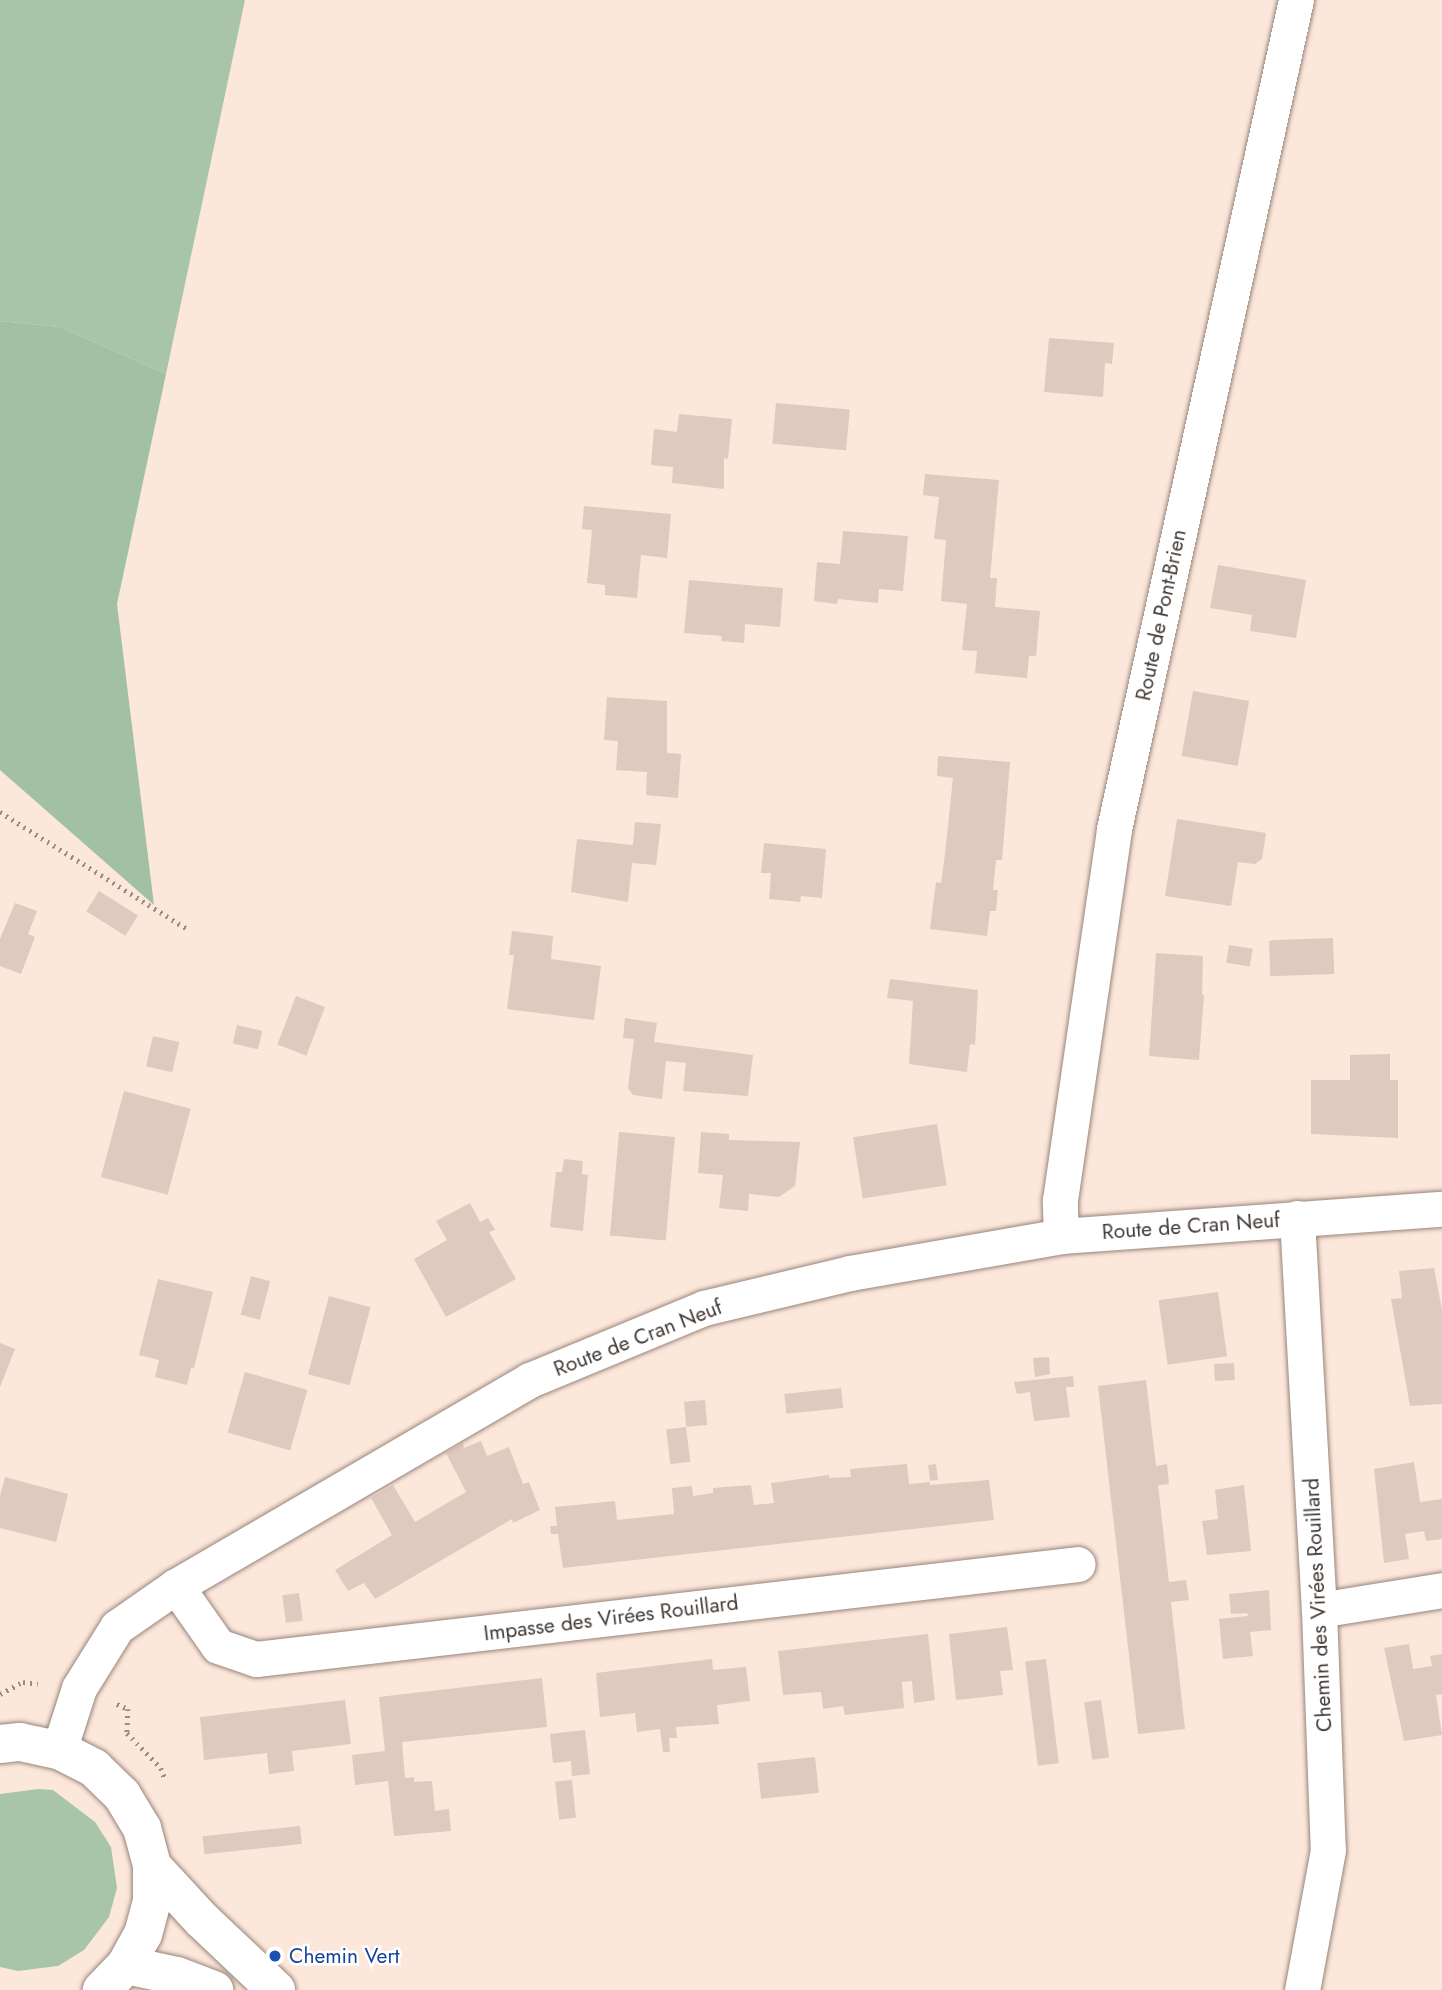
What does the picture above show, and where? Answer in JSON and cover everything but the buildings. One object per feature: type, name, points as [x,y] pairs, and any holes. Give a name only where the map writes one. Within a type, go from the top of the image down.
[{"type":"main road","points":[[0,1744],[20,1742],[59,1750],[94,1768],[122,1795],[142,1828],[152,1866],[152,1901],[143,1934],[114,1978]]},
{"type":"main road","points":[[152,1866],[202,1920],[276,1990]]},
{"type":"main road","points":[[114,1978],[177,1976],[214,1990]]},
{"type":"street","name":"Route de Pont-Brien","points":[[1061,1236],[1060,1200],[1114,829],[1296,0]]},
{"type":"street","name":"Route de Cran Neuf","points":[[59,1750],[79,1688],[117,1627],[176,1586],[530,1380],[704,1308],[850,1273],[1061,1236],[1442,1209]]},
{"type":"street","name":"Chemin des Virées Rouillard","points":[[1297,1218],[1320,1610],[1328,1850],[1302,1990]]},
{"type":"street","name":"Impasse des Virées Rouillard","points":[[176,1586],[218,1646],[256,1659],[1078,1564]]},
{"type":"street","points":[[1320,1610],[1442,1590]]},
{"type":"path","points":[[0,812],[189,930]]},
{"type":"green space","points":[[0,0],[245,0],[166,374],[60,327],[0,321]]},
{"type":"green space","points":[[0,321],[60,327],[166,374],[117,604],[154,905],[0,770]]},
{"type":"green space","points":[[38,1789],[53,1790],[95,1822],[111,1847],[117,1888],[109,1917],[84,1950],[58,1966],[18,1971],[0,1967],[0,1794]]},
{"type":"place","name":"Chemin Vert","points":[[275,1956]]}]
